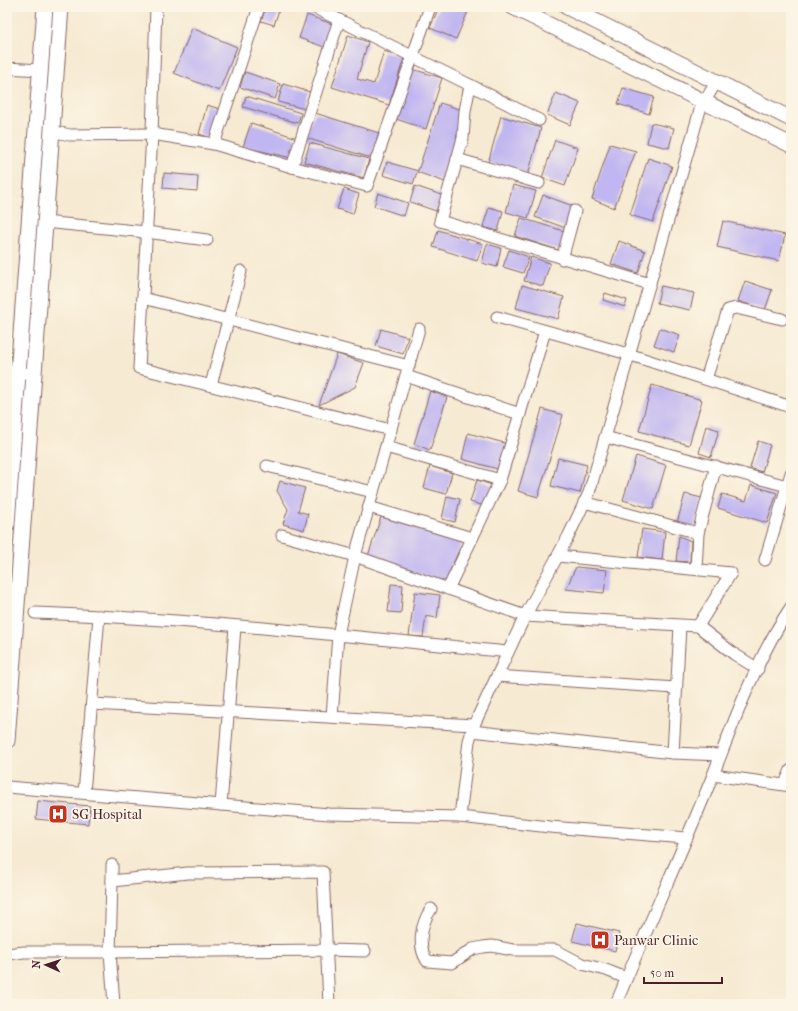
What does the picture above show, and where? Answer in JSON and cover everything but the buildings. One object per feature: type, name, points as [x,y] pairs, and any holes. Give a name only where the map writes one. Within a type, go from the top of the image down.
[{"type":"street","points":[[7,524],[12,371],[45,7]]},
{"type":"street","points":[[7,741],[61,7]]},
{"type":"street","points":[[156,7],[152,134],[139,368],[391,430]]},
{"type":"street","points":[[214,144],[259,7]]},
{"type":"street","points":[[313,7],[539,120]]},
{"type":"street","points":[[51,131],[70,135],[152,134],[214,144],[367,186],[430,7]]},
{"type":"street","points":[[514,7],[791,145]]},
{"type":"street","points":[[567,7],[791,119]]},
{"type":"street","points":[[292,166],[339,20]]},
{"type":"street","points":[[7,68],[40,70]]},
{"type":"street","points":[[460,817],[469,741],[473,728],[525,616],[558,556],[589,493],[628,354],[650,284],[700,110],[716,82]]},
{"type":"street","points":[[470,85],[465,111],[463,138],[440,222],[650,284]]},
{"type":"street","points":[[457,159],[539,183]]},
{"type":"street","points":[[562,258],[575,211]]},
{"type":"street","points":[[44,222],[146,232],[207,240]]},
{"type":"street","points":[[211,385],[241,271]]},
{"type":"street","points":[[143,298],[228,320],[408,371],[520,414]]},
{"type":"street","points":[[706,379],[728,310],[736,308],[782,319]]},
{"type":"street","points":[[497,317],[628,354],[791,407]]},
{"type":"street","points":[[332,717],[338,635],[355,556],[420,328]]},
{"type":"street","points":[[448,589],[500,480],[545,331]]},
{"type":"street","points":[[12,371],[33,374]]},
{"type":"street","points":[[605,437],[789,486]]},
{"type":"street","points":[[386,447],[500,480]]},
{"type":"street","points":[[267,466],[373,492]]},
{"type":"street","points":[[696,569],[698,533],[716,466]]},
{"type":"street","points":[[765,560],[789,486],[791,473]]},
{"type":"street","points":[[584,502],[698,533]]},
{"type":"street","points":[[369,506],[472,538]]},
{"type":"street","points":[[282,535],[355,556],[525,616],[698,626],[734,654],[758,669]]},
{"type":"street","points":[[558,556],[731,573],[698,626]]},
{"type":"street","points":[[616,1004],[626,978],[652,922],[734,721],[766,650],[791,607]]},
{"type":"street","points":[[35,613],[99,616],[338,635],[508,652]]},
{"type":"street","points":[[84,793],[99,616]]},
{"type":"street","points":[[673,753],[680,626]]},
{"type":"street","points":[[221,805],[235,627]]},
{"type":"street","points":[[497,676],[676,688]]},
{"type":"street","points":[[92,704],[332,717],[473,728],[673,753],[720,755]]},
{"type":"street","points":[[713,775],[788,785],[791,770]]},
{"type":"street","points":[[7,787],[329,814],[460,817],[550,827],[686,838]]},
{"type":"street","points":[[112,865],[110,952],[114,1004]]},
{"type":"street","points":[[112,881],[188,873],[323,872],[329,1004]]},
{"type":"street","points":[[431,909],[427,915],[421,938],[422,954],[427,961],[452,963],[474,949],[492,946],[513,950],[555,950],[582,964],[606,970],[626,978]]},
{"type":"street","points":[[7,954],[24,952],[365,951]]},
{"type":"place","name":"SG Hospital","points":[[58,814]]},
{"type":"place","name":"Panwar Clinic","points":[[600,940]]}]
